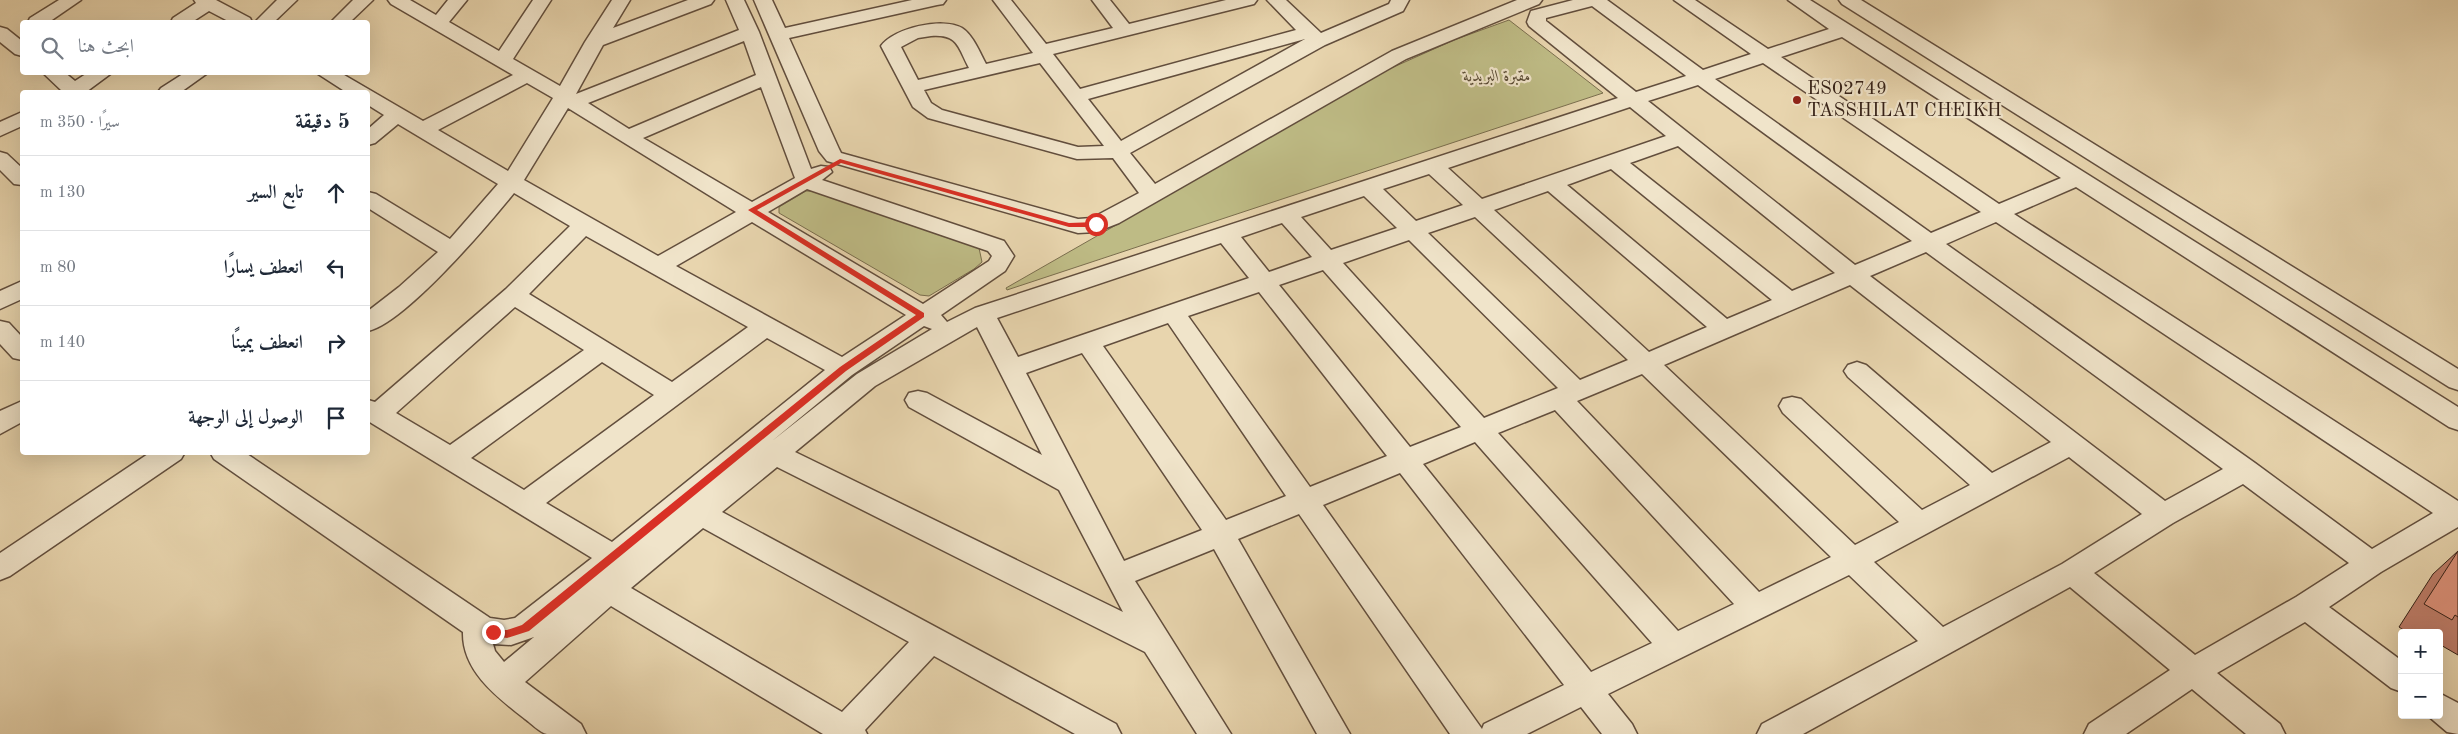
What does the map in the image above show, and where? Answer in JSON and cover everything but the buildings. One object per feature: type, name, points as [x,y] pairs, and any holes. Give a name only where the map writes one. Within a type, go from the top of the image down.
[{"type":"street","points":[[40,20],[72,0]]},
{"type":"street","points":[[266,20],[288,0]]},
{"type":"street","points":[[342,20],[364,0]]},
{"type":"street","points":[[397,0],[569,100],[627,137],[950,330]]},
{"type":"street","points":[[439,23],[458,0]]},
{"type":"street","points":[[502,61],[542,0]]},
{"type":"street","points":[[370,318],[420,282],[512,182],[569,100],[594,42],[622,0]]},
{"type":"street","points":[[594,42],[705,0]]},
{"type":"street","points":[[504,682],[608,589],[622,563],[843,369],[997,266],[1003,256],[1000,249],[823,188],[806,180],[750,32],[735,0]]},
{"type":"street","points":[[763,0],[829,151],[834,157],[840,161],[1078,226],[1104,222],[1399,54],[1520,2]]},
{"type":"street","points":[[778,35],[937,0]]},
{"type":"street","points":[[1002,0],[1152,195]]},
{"type":"street","points":[[1101,0],[1125,31]]},
{"type":"street","points":[[912,87],[980,71],[1125,31],[1185,7],[1248,0]]},
{"type":"street","points":[[1276,0],[1313,36]]},
{"type":"street","points":[[1076,96],[1313,36],[1397,7],[1400,0]]},
{"type":"street","points":[[2163,515],[1851,274],[1633,100],[1536,22],[1538,15],[1595,0],[1926,242],[2245,470],[2370,564]]},
{"type":"street","points":[[1683,0],[1996,212],[2457,514],[2370,564],[2306,606],[2194,671],[2100,734]]},
{"type":"street","points":[[1797,0],[2458,420]]},
{"type":"street","points":[[1848,0],[2458,381]]},
{"type":"street","points":[[183,20],[206,2],[239,20]]},
{"type":"street","points":[[980,71],[960,36],[953,31],[940,29],[907,36],[894,41],[891,46],[923,107],[935,114],[1077,153],[1093,154],[1118,151],[1313,36]]},
{"type":"street","points":[[227,455],[478,626],[493,632],[507,634],[526,628],[622,563],[701,514],[866,380],[950,330],[983,314],[1844,30]]},
{"type":"street","points":[[569,100],[750,32]]},
{"type":"street","points":[[54,75],[72,90]]},
{"type":"street","points":[[77,90],[100,75]]},
{"type":"street","points":[[171,90],[195,75]]},
{"type":"street","points":[[423,129],[527,76]]},
{"type":"street","points":[[627,137],[766,78]]},
{"type":"street","points":[[328,82],[353,90]]},
{"type":"street","points":[[370,98],[584,225],[843,369]]},
{"type":"street","points":[[370,137],[397,114]]},
{"type":"street","points":[[0,130],[20,119]]},
{"type":"street","points":[[1010,369],[1681,138]]},
{"type":"street","points":[[0,158],[20,177]]},
{"type":"street","points":[[658,266],[752,210],[840,161]]},
{"type":"street","points":[[1614,162],[1790,301]]},
{"type":"street","points":[[1432,165],[1646,363],[1940,643]]},
{"type":"street","points":[[1117,576],[1646,363],[2077,179]]},
{"type":"street","points":[[1552,183],[1724,329]]},
{"type":"street","points":[[1368,186],[1413,231],[1567,395],[1756,607]]},
{"type":"street","points":[[370,200],[451,250]]},
{"type":"street","points":[[1286,214],[1674,647]]},
{"type":"street","points":[[584,225],[514,294],[372,412],[622,563]]},
{"type":"street","points":[[1227,235],[1622,734]]},
{"type":"street","points":[[0,301],[20,290]]},
{"type":"street","points":[[514,294],[674,395]]},
{"type":"street","points":[[983,314],[1117,576],[1156,642],[1215,734]]},
{"type":"street","points":[[1173,314],[1302,501],[1468,734]]},
{"type":"street","points":[[525,504],[766,326]]},
{"type":"street","points":[[0,329],[20,350]]},
{"type":"street","points":[[1088,343],[1221,535],[1334,734]]},
{"type":"street","points":[[450,459],[603,349]]},
{"type":"street","points":[[1857,371],[1990,487]]},
{"type":"street","points":[[918,400],[1068,482]]},
{"type":"street","points":[[1792,406],[1919,524]]},
{"type":"street","points":[[0,424],[20,411]]},
{"type":"street","points":[[1495,734],[1852,560],[2072,443]]},
{"type":"street","points":[[774,454],[1156,642]]},
{"type":"street","points":[[0,568],[160,455]]},
{"type":"street","points":[[1773,734],[2072,572],[2163,515],[2245,470]]},
{"type":"street","points":[[701,514],[1105,734]]},
{"type":"street","points":[[2072,572],[2269,734]]},
{"type":"street","points":[[608,589],[848,732],[931,639]]},
{"type":"street","points":[[2306,606],[2398,676]]},
{"type":"street","points":[[478,626],[479,650],[487,666],[504,682],[570,734]]},
{"type":"street","points":[[2443,710],[2458,722]]},
{"type":"green space","name":"مقبرة البريدية","points":[[1509,20],[1603,93],[1007,290],[1006,288],[1387,70],[1454,40]]},
{"type":"green space","points":[[806,191],[814,191],[979,248],[982,262],[974,269],[929,296],[920,295],[779,213],[779,207]]},
{"type":"place","name":"ES02749 TASSHILAT CHEIKH","points":[[1797,100]]},
{"type":"route","points":[[493,632],[507,634],[526,628],[843,369],[922,315],[752,210],[840,161],[1069,225],[1088,226],[1096,224]]}]
